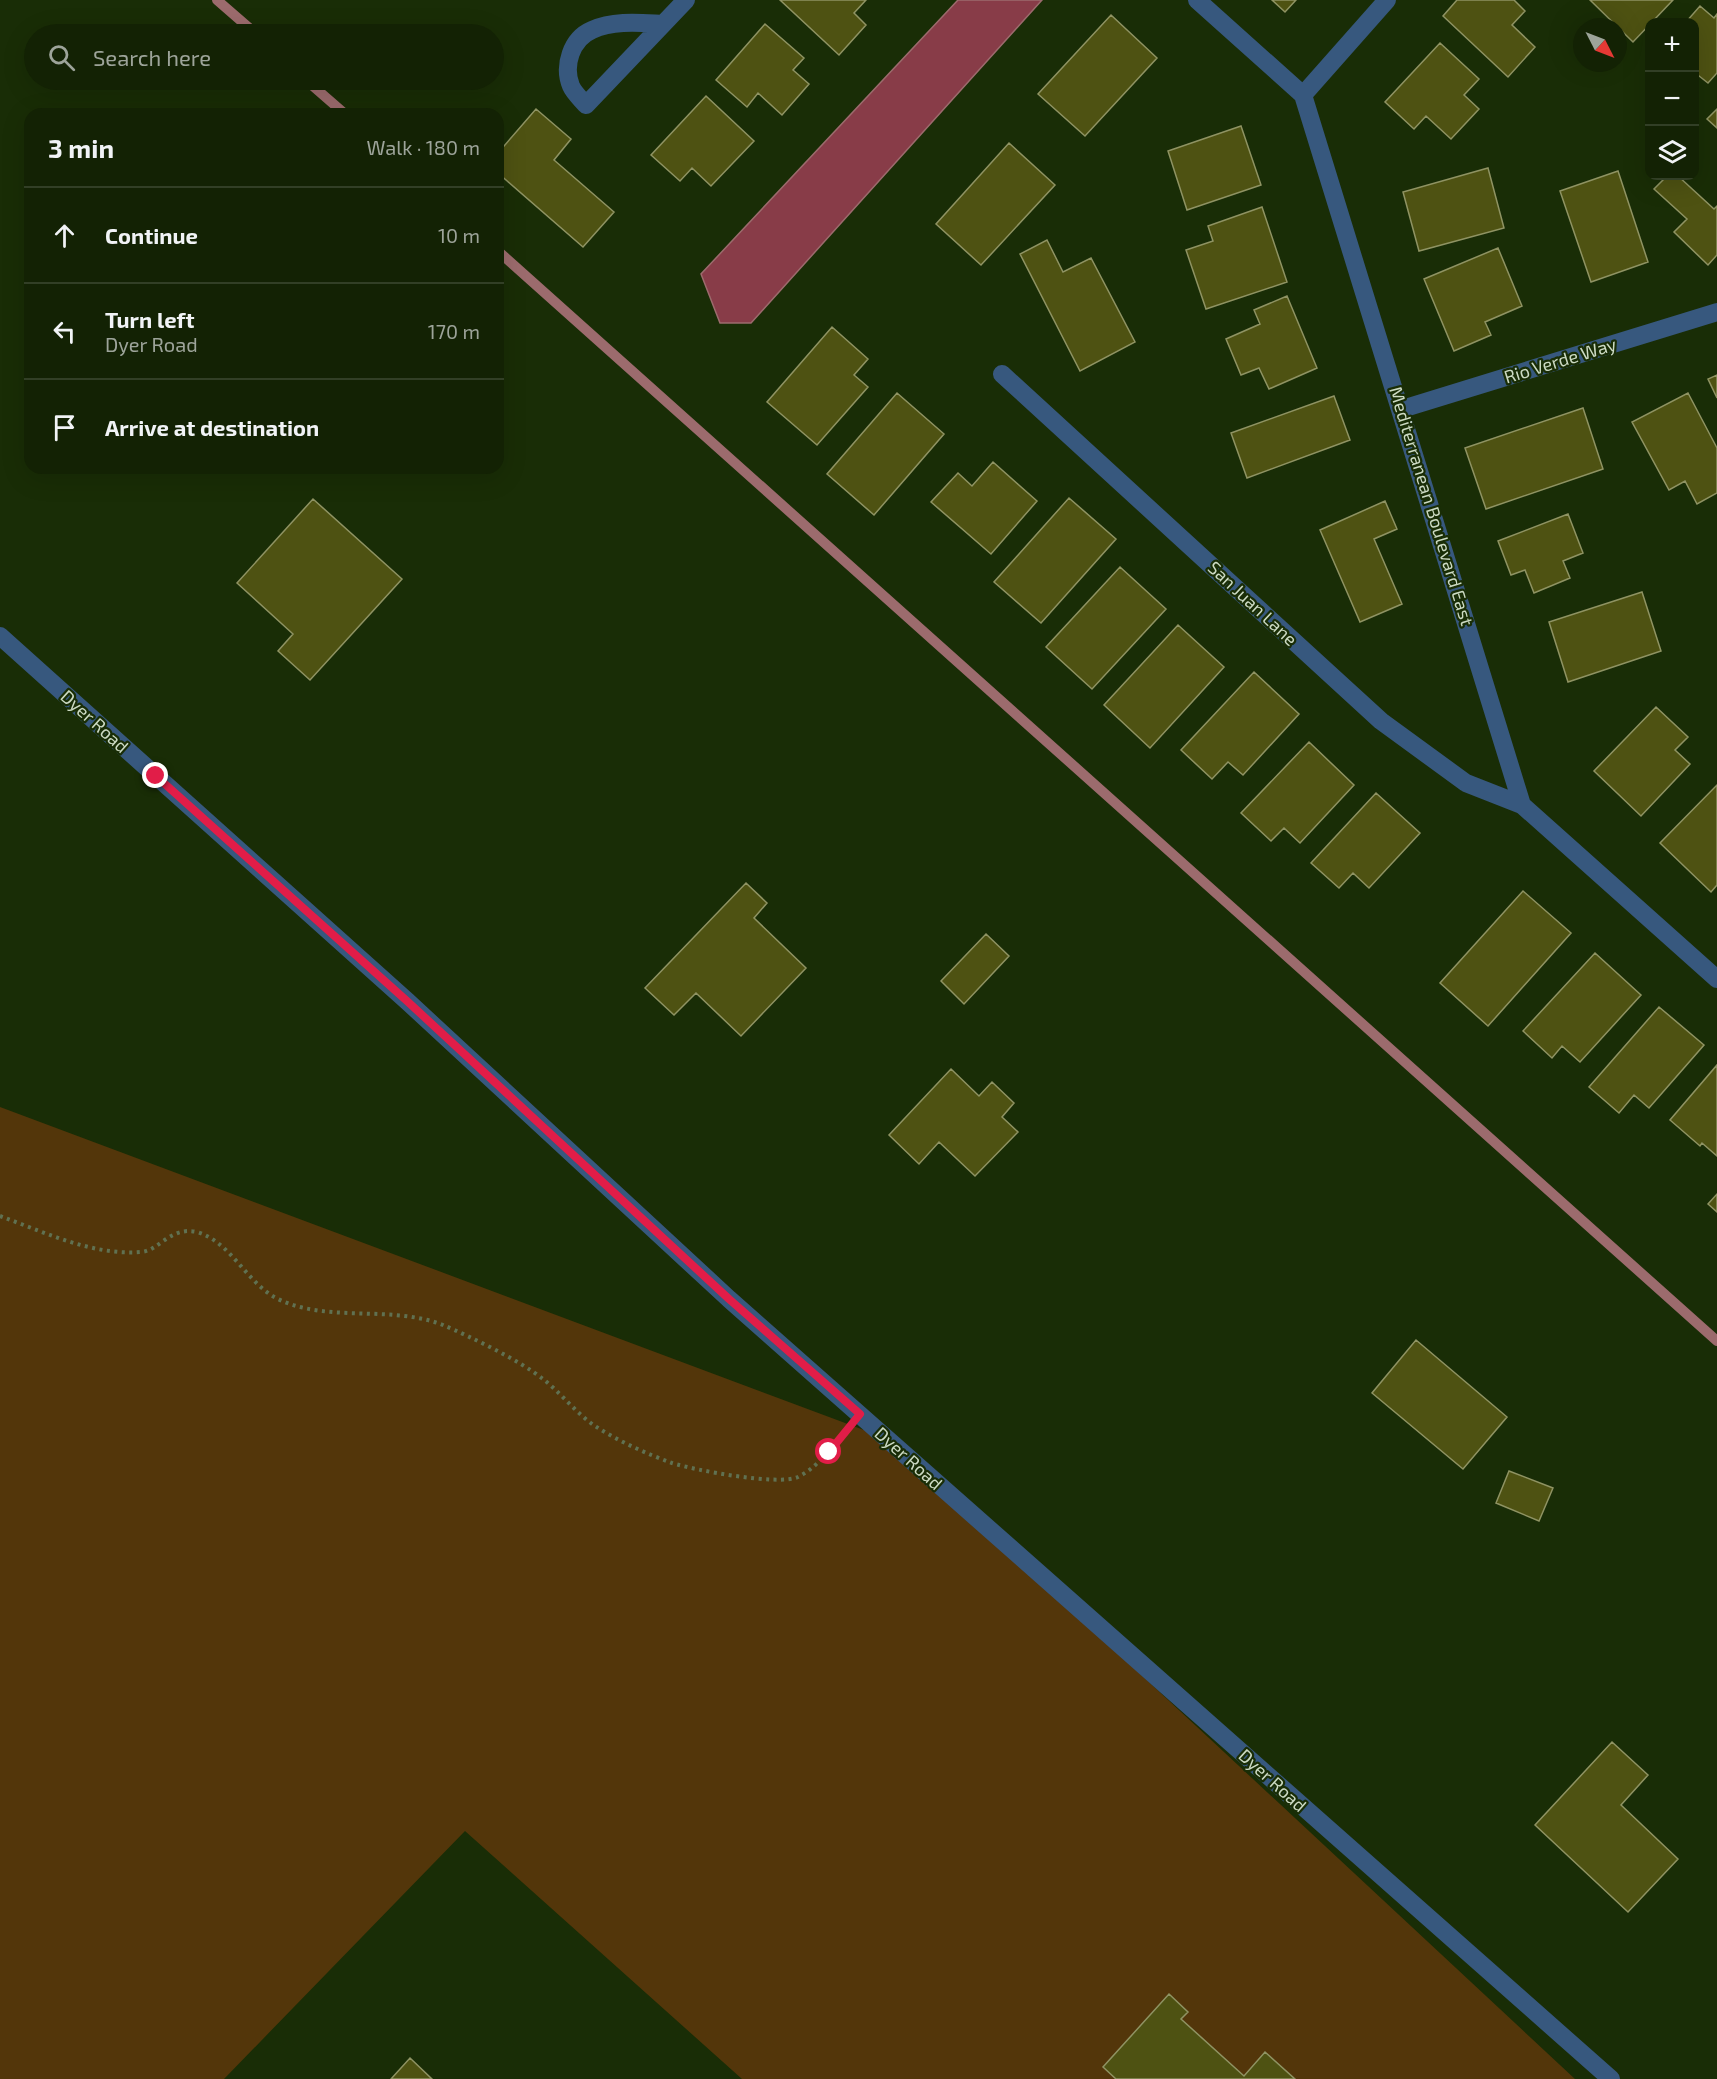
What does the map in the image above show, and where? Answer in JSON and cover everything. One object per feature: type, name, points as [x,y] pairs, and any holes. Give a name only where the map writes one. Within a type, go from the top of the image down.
[{"type":"street","points":[[663,24],[628,23],[591,30],[575,44],[567,71],[572,88],[586,105],[686,0]]},
{"type":"street","points":[[1197,0],[1303,95],[1387,0]]},
{"type":"street","name":"Mediterranean Boulevard East","points":[[1303,95],[1402,409],[1522,805]]},
{"type":"street","name":"Rio Verde Way","points":[[1402,409],[1717,312]]},
{"type":"street","name":"San Juan Lane","points":[[1002,374],[1381,721],[1466,783],[1522,805]]},
{"type":"street","name":"Dyer Road","points":[[0,636],[416,1008],[729,1299],[1611,2079]]},
{"type":"street","points":[[1522,805],[1717,979]]},
{"type":"path","points":[[0,1216],[68,1241],[105,1251],[129,1253],[145,1252],[174,1233],[195,1232],[209,1238],[226,1251],[255,1282],[275,1297],[296,1306],[320,1311],[389,1313],[417,1317],[442,1325],[542,1377],[595,1426],[673,1463],[770,1480],[795,1478],[813,1468],[860,1414]]},
{"type":"shaded area","points":[[958,0],[1042,0],[751,323],[720,323],[701,274]]},
{"type":"shaded area","points":[[0,1107],[888,1439],[1575,2079],[742,2079],[465,1831],[224,2079],[0,2079]]},
{"type":"building","points":[[780,0],[866,0],[854,13],[866,25],[839,55]]},
{"type":"building","points":[[1272,0],[1296,0],[1285,12]]},
{"type":"building","points":[[1457,0],[1514,0],[1525,11],[1512,25],[1535,47],[1508,77],[1443,16]]},
{"type":"building","points":[[1590,0],[1673,0],[1656,18],[1645,18],[1645,29],[1633,42],[1627,36],[1627,18],[1608,18]]},
{"type":"building","points":[[1700,6],[1714,18],[1717,14],[1717,73],[1708,83],[1699,76],[1699,18],[1690,18]]},
{"type":"building","points":[[1111,15],[1157,58],[1085,136],[1038,94]]},
{"type":"building","points":[[765,24],[804,58],[793,70],[809,84],[782,115],[758,93],[747,107],[716,80]]},
{"type":"building","points":[[1440,43],[1479,79],[1464,95],[1479,109],[1451,139],[1426,116],[1414,129],[1385,102]]},
{"type":"building","points":[[706,96],[754,141],[711,186],[692,168],[680,181],[651,155]]},
{"type":"building","points":[[536,109],[571,139],[554,160],[614,212],[583,247],[504,178],[504,146]]},
{"type":"building","points":[[1717,109],[1717,128],[1707,119]]},
{"type":"building","points":[[1241,126],[1261,185],[1187,210],[1168,151]]},
{"type":"building","points":[[1009,143],[1055,185],[981,265],[936,224]]},
{"type":"building","points":[[1488,168],[1504,228],[1419,251],[1403,192]]},
{"type":"building","points":[[1618,171],[1648,262],[1591,282],[1560,191]]},
{"type":"building","points":[[1663,180],[1682,180],[1714,209],[1717,206],[1717,255],[1708,265],[1674,232],[1687,219],[1654,189]]},
{"type":"building","points":[[1262,207],[1287,282],[1206,309],[1186,250],[1213,241],[1208,226]]},
{"type":"building","points":[[1047,240],[1063,272],[1091,258],[1135,342],[1080,371],[1020,254]]},
{"type":"building","points":[[1498,248],[1522,306],[1485,322],[1491,335],[1454,351],[1424,279]]},
{"type":"building","points":[[1287,296],[1317,368],[1269,389],[1259,368],[1241,375],[1226,339],[1260,324],[1254,310]]},
{"type":"building","points":[[832,327],[868,359],[854,375],[868,387],[817,445],[767,402]]},
{"type":"building","points":[[1717,375],[1717,398],[1708,379]]},
{"type":"building","points":[[897,393],[944,434],[874,515],[827,474]]},
{"type":"building","points":[[1688,393],[1717,448],[1717,493],[1697,504],[1685,481],[1669,490],[1632,422]]},
{"type":"building","points":[[1334,396],[1350,440],[1247,478],[1231,433]]},
{"type":"building","points":[[1583,408],[1603,469],[1486,509],[1465,448]]},
{"type":"building","points":[[993,462],[1037,501],[991,554],[931,502],[958,473],[972,486]]},
{"type":"building","points":[[1069,498],[1116,539],[1041,623],[994,582]]},
{"type":"building","points":[[313,499],[402,579],[310,680],[278,651],[293,634],[237,583]]},
{"type":"building","points":[[1385,501],[1397,529],[1374,539],[1402,604],[1360,622],[1320,530]]},
{"type":"building","points":[[1568,514],[1583,553],[1563,561],[1570,578],[1534,593],[1525,570],[1511,575],[1498,541]]},
{"type":"building","points":[[1120,567],[1166,609],[1092,689],[1046,647]]},
{"type":"building","points":[[1642,592],[1661,651],[1568,682],[1549,622]]},
{"type":"building","points":[[1178,625],[1224,667],[1150,748],[1104,705]]},
{"type":"building","points":[[1254,672],[1299,714],[1243,775],[1228,762],[1212,779],[1181,750]]},
{"type":"building","points":[[1656,707],[1688,737],[1675,750],[1690,764],[1641,816],[1594,771]]},
{"type":"building","points":[[1309,742],[1354,785],[1300,843],[1284,828],[1271,841],[1241,813]]},
{"type":"building","points":[[1717,785],[1717,885],[1711,892],[1660,843]]},
{"type":"building","points":[[1376,793],[1420,833],[1369,888],[1353,873],[1339,888],[1311,863]]},
{"type":"building","points":[[746,883],[767,903],[754,918],[806,968],[741,1036],[696,993],[674,1015],[645,988]]},
{"type":"building","points":[[1523,891],[1571,933],[1488,1026],[1440,983]]},
{"type":"building","points":[[986,934],[1009,956],[964,1004],[941,981]]},
{"type":"building","points":[[1595,953],[1641,995],[1580,1062],[1562,1046],[1552,1058],[1523,1031]]},
{"type":"building","points":[[1659,1007],[1704,1045],[1649,1108],[1634,1095],[1619,1113],[1589,1087]]},
{"type":"building","points":[[1717,1065],[1717,1156],[1702,1143],[1700,1146],[1670,1120]]},
{"type":"building","points":[[951,1069],[979,1096],[992,1082],[1014,1103],[1002,1117],[1018,1132],[975,1176],[939,1142],[919,1164],[889,1135]]},
{"type":"building","points":[[1717,1194],[1717,1212],[1708,1204]]},
{"type":"building","points":[[1416,1340],[1507,1417],[1463,1469],[1372,1393]]},
{"type":"building","points":[[1509,1471],[1553,1488],[1539,1521],[1496,1503]]},
{"type":"building","points":[[1612,1742],[1648,1775],[1621,1805],[1678,1859],[1628,1912],[1535,1825]]},
{"type":"building","points":[[1169,1994],[1188,2012],[1181,2019],[1244,2076],[1265,2052],[1295,2079],[1116,2079],[1103,2067]]},
{"type":"building","points":[[410,2058],[432,2079],[391,2079]]},
{"type":"waterway","points":[[217,0],[245,24]]},
{"type":"waterway","points":[[317,90],[338,108]]},
{"type":"waterway","points":[[504,256],[1717,1341]]},
{"type":"route","points":[[156,776],[407,1001],[729,1299],[860,1414],[829,1452]]}]
